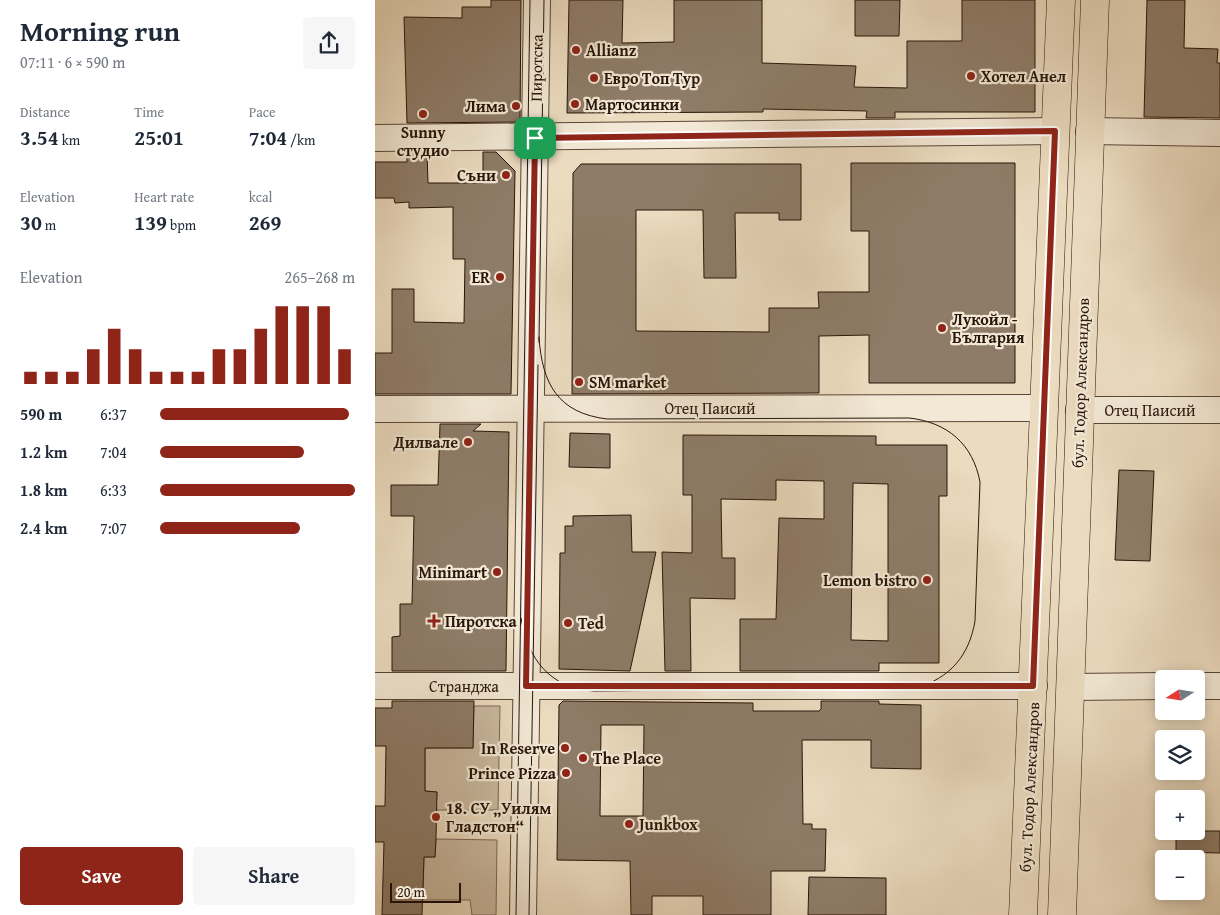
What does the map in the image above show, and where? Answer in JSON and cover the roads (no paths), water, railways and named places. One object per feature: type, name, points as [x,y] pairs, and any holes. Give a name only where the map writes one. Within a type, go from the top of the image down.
[{"type":"main road","name":"бул. Тодор Александров","points":[[1023,915],[1061,0]]},
{"type":"main road","name":"бул. Тодор Александров","points":[[1062,915],[1072,687],[1079,410],[1095,0]]},
{"type":"street","name":"Пиротска","points":[[523,915],[537,0]]},
{"type":"street","points":[[375,138],[535,138],[1055,131]]},
{"type":"street","points":[[1089,131],[1220,132]]},
{"type":"street","name":"Отец Паисий","points":[[375,408],[1044,408]]},
{"type":"street","name":"Отец Паисий","points":[[1079,410],[1220,410]]},
{"type":"street","name":"Странджа","points":[[375,686],[1033,686]]},
{"type":"street","points":[[1072,687],[1155,686]]},
{"type":"street","points":[[1205,686],[1220,686]]},
{"type":"tram line","points":[[516,915],[530,0]]},
{"type":"tram line","points":[[539,342],[544,0]]},
{"type":"tram line","points":[[521,618],[529,646],[543,669],[565,684],[578,689],[594,691],[916,688],[939,678],[956,664],[968,645],[975,621],[980,482],[971,457],[964,446],[946,430],[923,420],[909,418],[607,419],[590,416],[565,403],[556,393],[544,369],[539,337]]},
{"type":"tram line","points":[[529,915],[538,365]]},
{"type":"place","name":"Allianz","points":[[576,50]]},
{"type":"place","name":"Хотел Анел","points":[[971,76]]},
{"type":"place","name":"Евро Топ Тур","points":[[594,78]]},
{"type":"place","name":"Мартосинки","points":[[575,104]]},
{"type":"place","name":"Лима","points":[[516,106]]},
{"type":"place","name":"Sunny студио","points":[[423,114]]},
{"type":"place","name":"Съни","points":[[506,175]]},
{"type":"place","name":"ER","points":[[500,277]]},
{"type":"place","name":"Лукойл - България","points":[[942,328]]},
{"type":"place","name":"SM market","points":[[579,382]]},
{"type":"place","name":"Дилвале","points":[[468,442]]},
{"type":"place","name":"Minimart","points":[[497,572]]},
{"type":"place","name":"Lemon bistro","points":[[927,580]]},
{"type":"place","name":"Пиротска","points":[[434,621]]},
{"type":"place","name":"Ted","points":[[568,623]]},
{"type":"place","name":"In Reserve","points":[[565,748]]},
{"type":"place","name":"The Place","points":[[583,758]]},
{"type":"place","name":"Prince Pizza","points":[[566,773]]},
{"type":"place","name":"18. СУ „Уилям Гладстон“","points":[[436,817]]},
{"type":"place","name":"Junkbox","points":[[629,824]]}]
